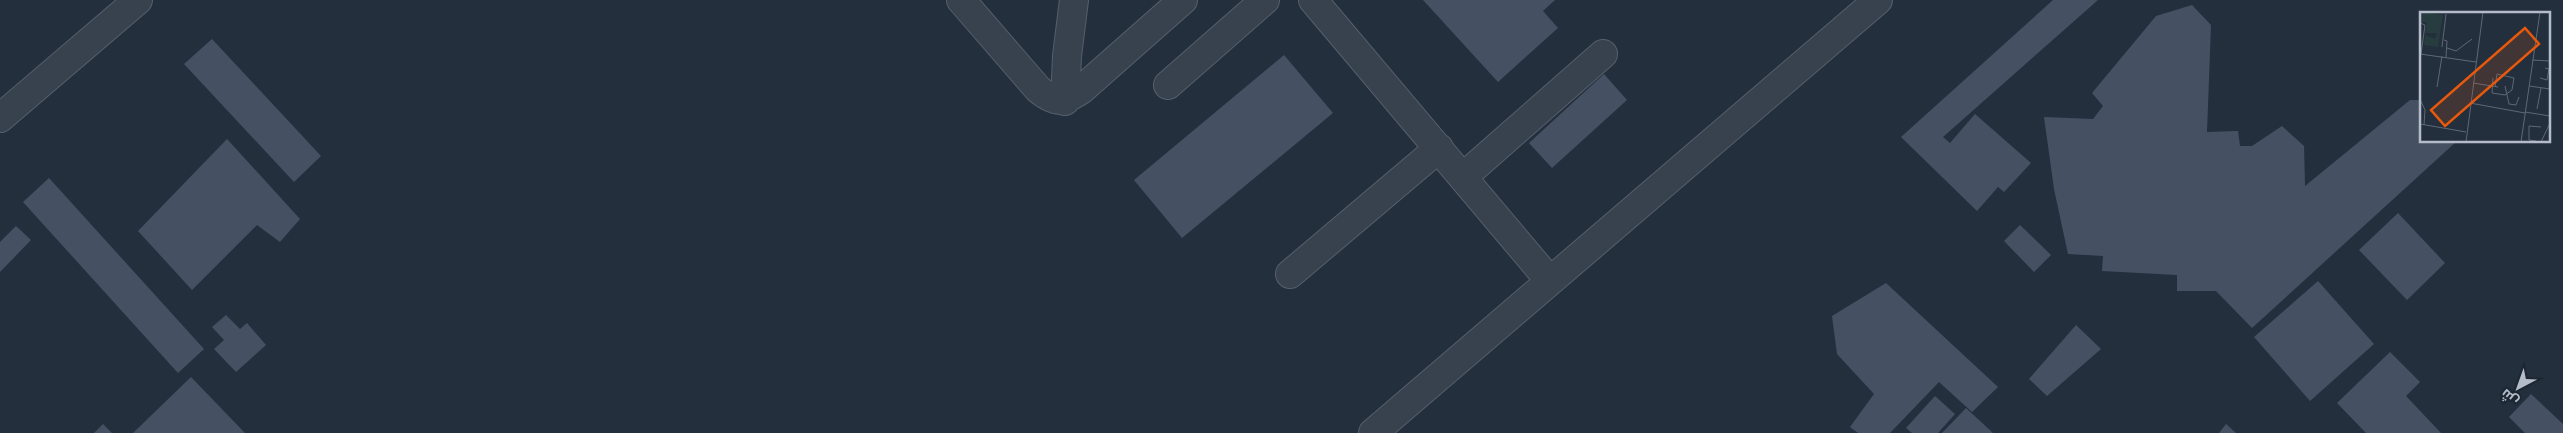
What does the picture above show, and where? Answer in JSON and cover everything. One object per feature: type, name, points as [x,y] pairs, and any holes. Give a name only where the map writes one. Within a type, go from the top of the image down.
[{"type":"street","points":[[0,118],[138,0]]},
{"type":"street","points":[[961,0],[1038,90],[1050,99],[1065,101],[1081,90],[1183,0]]},
{"type":"street","points":[[1065,101],[1067,56],[1074,0]]},
{"type":"street","points":[[1168,85],[1265,0]]},
{"type":"street","points":[[1313,0],[1550,281]]},
{"type":"street","points":[[1372,433],[1550,281],[1860,6]]},
{"type":"street","points":[[1463,177],[1603,54]]},
{"type":"street","points":[[1290,274],[1439,148]]},
{"type":"building","points":[[1423,0],[1555,0],[1543,11],[1558,28],[1498,82]]},
{"type":"building","points":[[2053,0],[2098,0],[1943,137],[1950,143],[1975,114],[2031,163],[2004,192],[1998,187],[1977,211],[1901,137]]},
{"type":"building","points":[[2192,5],[2211,25],[2207,132],[2238,131],[2240,146],[2252,146],[2282,126],[2304,146],[2305,186],[2410,100],[2420,100],[2420,142],[2456,142],[2252,328],[2216,291],[2177,291],[2177,275],[2102,271],[2103,256],[2068,254],[2054,189],[2044,117],[2093,119],[2103,106],[2092,93],[2156,16]]},
{"type":"building","points":[[212,39],[321,156],[294,182],[184,64]]},
{"type":"building","points":[[1284,55],[1333,113],[1182,238],[1134,180]]},
{"type":"building","points":[[1604,74],[1627,100],[1552,168],[1529,143]]},
{"type":"building","points":[[227,139],[300,219],[280,242],[257,225],[192,290],[138,231]]},
{"type":"building","points":[[49,178],[204,349],[178,373],[23,202]]},
{"type":"building","points":[[2398,213],[2445,263],[2407,300],[2359,250]]},
{"type":"building","points":[[2020,225],[2051,255],[2034,272],[2004,241]]},
{"type":"building","points":[[16,226],[31,240],[0,272],[0,242]]},
{"type":"building","points":[[2318,281],[2374,344],[2310,401],[2254,337]]},
{"type":"building","points":[[1886,283],[1998,387],[1972,412],[1939,382],[1890,433],[1858,433],[1850,427],[1874,394],[1837,354],[1832,316]]},
{"type":"building","points":[[226,315],[240,329],[247,323],[266,345],[236,372],[214,349],[224,340],[212,327]]},
{"type":"building","points":[[2076,325],[2101,349],[2047,396],[2029,379]]},
{"type":"building","points":[[2390,352],[2420,382],[2406,396],[2441,433],[2366,433],[2337,403]]},
{"type":"building","points":[[191,377],[245,433],[133,433]]},
{"type":"building","points":[[2531,394],[2563,424],[2563,433],[2525,433],[2509,417]]},
{"type":"building","points":[[1935,396],[1955,414],[1938,433],[1912,433],[1906,428]]},
{"type":"building","points":[[1966,408],[1993,433],[1942,433]]},
{"type":"building","points":[[103,424],[112,433],[94,433]]},
{"type":"building","points":[[2226,424],[2236,433],[2219,433]]}]
